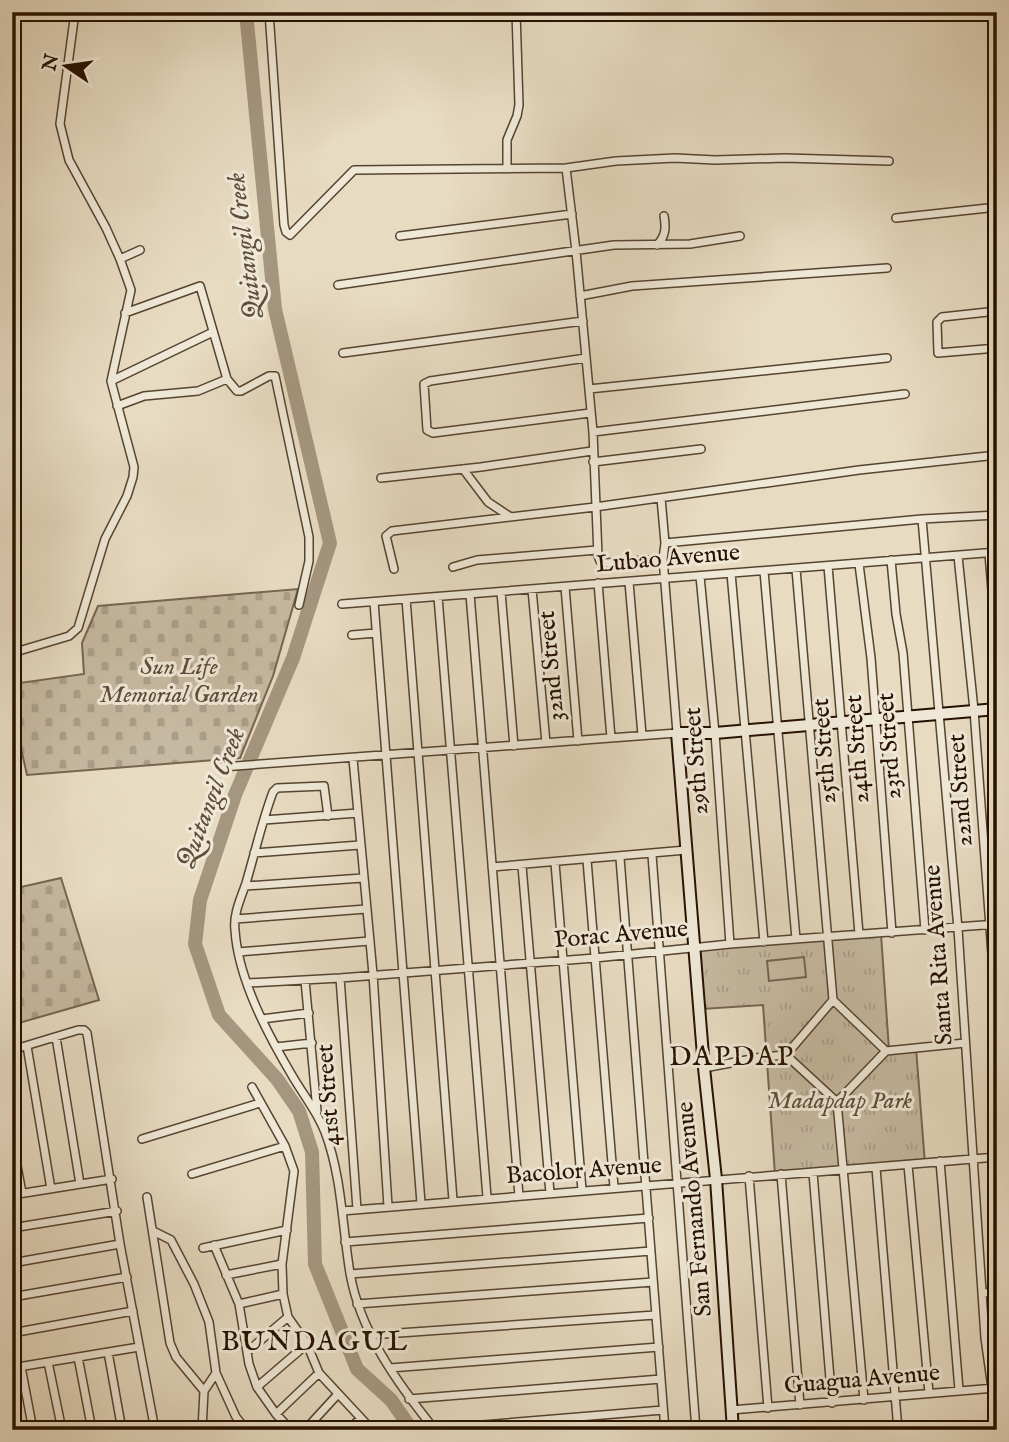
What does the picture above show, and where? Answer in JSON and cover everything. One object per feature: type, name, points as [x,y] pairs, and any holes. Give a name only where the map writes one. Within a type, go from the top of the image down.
[{"type":"main road","points":[[677,733],[715,733],[842,720],[997,709]]},
{"type":"main road","name":"San Fernando Avenue","points":[[677,733],[704,1068],[716,1179],[733,1430]]},
{"type":"street","points":[[12,653],[75,632],[108,532],[127,496],[133,477],[132,460],[111,381],[131,290],[120,259],[79,181],[62,136],[61,112],[75,12]]},
{"type":"street","points":[[270,12],[276,138],[287,234],[293,233],[354,170],[566,168],[616,161],[675,158],[889,161]]},
{"type":"street","points":[[506,169],[507,139],[519,105],[516,12]]},
{"type":"street","points":[[566,168],[593,432],[597,551],[600,561],[605,563],[663,559]]},
{"type":"street","points":[[896,218],[997,207]]},
{"type":"street","points":[[400,236],[572,214]]},
{"type":"street","points":[[657,245],[666,228],[664,216]]},
{"type":"street","points":[[338,285],[614,245],[690,244],[740,236]]},
{"type":"street","points":[[120,259],[140,250]]},
{"type":"street","points":[[580,296],[632,286],[887,268]]},
{"type":"street","points":[[125,313],[200,286],[227,379],[237,391],[241,391],[269,376],[275,376],[309,537],[309,561],[299,605]]},
{"type":"street","points":[[997,311],[942,317],[937,322],[938,353],[997,348]]},
{"type":"street","points":[[343,353],[583,321]]},
{"type":"street","points":[[111,381],[213,332]]},
{"type":"street","points":[[586,358],[426,382],[423,392],[427,430],[433,433],[590,413]]},
{"type":"street","points":[[589,389],[887,358]]},
{"type":"street","points":[[117,406],[144,396],[198,391],[227,379]]},
{"type":"street","points":[[593,432],[905,394]]},
{"type":"street","points":[[593,462],[701,449]]},
{"type":"street","points":[[381,478],[592,451]]},
{"type":"street","points":[[394,569],[387,533],[859,470],[997,455]]},
{"type":"street","points":[[463,469],[488,502],[510,517]]},
{"type":"street","name":"San Fernando Avenue","points":[[661,498],[665,543],[663,559],[677,733]]},
{"type":"street","points":[[665,543],[922,519],[997,515]]},
{"type":"street","name":"Santa Rita Avenue","points":[[922,519],[958,929],[985,1338],[995,1388]]},
{"type":"street","points":[[453,567],[477,559],[597,551]]},
{"type":"street","points":[[993,553],[997,650]]},
{"type":"street","name":"Lubao Avenue","points":[[342,604],[993,553]]},
{"type":"street","name":"22nd Street","points":[[958,556],[993,925],[997,1022]]},
{"type":"street","name":"23rd Street","points":[[891,560],[903,653],[925,930]]},
{"type":"street","name":"24th Street","points":[[859,564],[871,658],[892,933]]},
{"type":"street","name":"25th Street","points":[[828,566],[859,934]]},
{"type":"street","points":[[796,569],[833,1000],[886,1051]]},
{"type":"street","points":[[764,570],[796,939]]},
{"type":"street","points":[[731,573],[764,942]]},
{"type":"street","name":"29th Street","points":[[701,576],[730,944]]},
{"type":"street","points":[[629,582],[642,735]]},
{"type":"street","points":[[598,583],[611,738]]},
{"type":"street","name":"32nd Street","points":[[565,587],[578,741]]},
{"type":"street","points":[[532,589],[546,743]]},
{"type":"street","points":[[500,592],[514,746]]},
{"type":"street","points":[[470,594],[519,1196]]},
{"type":"street","points":[[438,597],[487,1197]]},
{"type":"street","points":[[406,599],[453,1200]]},
{"type":"street","points":[[374,602],[421,1203]]},
{"type":"street","points":[[352,635],[376,633]]},
{"type":"street","points":[[222,767],[677,733]]},
{"type":"street","points":[[353,759],[373,974],[388,1206]]},
{"type":"street","points":[[317,1112],[294,1080],[262,1019],[238,952],[235,919],[272,794],[277,788],[324,786],[328,816]]},
{"type":"street","points":[[264,820],[358,813]]},
{"type":"street","points":[[254,853],[360,845]]},
{"type":"street","points":[[492,867],[620,858],[686,850]]},
{"type":"street","points":[[652,855],[696,1430]]},
{"type":"street","points":[[620,858],[665,1430]]},
{"type":"street","points":[[587,860],[614,1187]]},
{"type":"street","points":[[555,863],[582,1189]]},
{"type":"street","points":[[522,866],[550,1193]]},
{"type":"street","points":[[245,886],[363,878]]},
{"type":"street","points":[[235,919],[366,909]]},
{"type":"street","name":"Porac Avenue","points":[[248,982],[340,978],[595,958],[730,944],[993,925]]},
{"type":"street","points":[[238,952],[369,941]]},
{"type":"street","name":"41st Street","points":[[340,978],[356,1209]]},
{"type":"street","points":[[305,980],[317,1112],[334,1160],[350,1274],[357,1304],[370,1335],[409,1399],[435,1429],[663,1410]]},
{"type":"street","points":[[704,1068],[786,1055],[833,1000]]},
{"type":"street","points":[[262,1019],[309,1013]]},
{"type":"street","points":[[12,1050],[81,1029],[87,1033],[112,1179],[120,1244],[155,1430]]},
{"type":"street","points":[[56,1037],[80,1184]]},
{"type":"street","points":[[276,1047],[312,1043]]},
{"type":"street","points":[[837,1102],[886,1051],[965,1043]]},
{"type":"street","points":[[27,1046],[51,1189]]},
{"type":"street","points":[[786,1055],[837,1102],[864,1400]]},
{"type":"street","points":[[252,1087],[285,1146],[294,1171],[282,1264],[282,1294],[288,1317],[307,1344],[319,1373],[372,1430]]},
{"type":"street","points":[[142,1139],[260,1103]]},
{"type":"street","points":[[12,1139],[22,1194]]},
{"type":"street","points":[[192,1174],[285,1146]]},
{"type":"street","name":"Bacolor Avenue","points":[[342,1210],[997,1157]]},
{"type":"street","points":[[940,1161],[958,1390]]},
{"type":"street","points":[[908,1165],[929,1393]]},
{"type":"street","points":[[876,1168],[898,1429],[891,1430]]},
{"type":"street","points":[[813,1173],[832,1403]]},
{"type":"street","points":[[781,1174],[800,1405]]},
{"type":"street","points":[[749,1177],[768,1408]]},
{"type":"street","points":[[12,1195],[112,1179]]},
{"type":"street","points":[[147,1197],[170,1343],[176,1357],[204,1391]]},
{"type":"street","points":[[12,1228],[117,1211]]},
{"type":"street","points":[[345,1242],[649,1218]]},
{"type":"street","points":[[203,1248],[287,1230]]},
{"type":"street","points":[[153,1231],[171,1240],[202,1304],[211,1331],[216,1373],[236,1417],[246,1430]]},
{"type":"street","points":[[12,1264],[120,1244]]},
{"type":"street","points":[[214,1245],[239,1304],[251,1372],[257,1387],[291,1430]]},
{"type":"street","points":[[350,1274],[651,1251]]},
{"type":"street","points":[[226,1276],[282,1264]]},
{"type":"street","points":[[12,1297],[127,1277]]},
{"type":"street","points":[[357,1304],[653,1282]]},
{"type":"street","points":[[983,1293],[997,1292]]},
{"type":"street","points":[[239,1304],[282,1294]]},
{"type":"street","points":[[12,1333],[133,1311]]},
{"type":"street","points":[[370,1335],[655,1315]]},
{"type":"street","points":[[248,1352],[288,1317]]},
{"type":"street","points":[[257,1387],[307,1344]]},
{"type":"street","points":[[12,1368],[138,1347]]},
{"type":"street","points":[[390,1368],[659,1347]]},
{"type":"street","points":[[108,1352],[122,1430]]},
{"type":"street","points":[[78,1357],[92,1430]]},
{"type":"street","points":[[48,1362],[62,1430]]},
{"type":"street","points":[[21,1367],[33,1430]]},
{"type":"street","points":[[202,1430],[204,1391],[216,1373]]},
{"type":"street","points":[[276,1414],[319,1373]]},
{"type":"street","points":[[409,1399],[661,1379]]},
{"type":"street","name":"Guagua Avenue","points":[[731,1410],[995,1388]]},
{"type":"street","points":[[305,1430],[338,1394]]},
{"type":"street","points":[[348,1430],[360,1419]]},
{"type":"green space","name":"Sun Life Memorial Garden","points":[[298,589],[273,676],[240,758],[27,775],[18,735],[12,729],[12,684],[84,674],[82,643],[98,606]]},
{"type":"green space","points":[[61,878],[99,1000],[12,1025],[12,889]]},
{"type":"green space","name":"Madapdap Park","points":[[881,934],[889,1050],[916,1048],[925,1164],[775,1175],[763,1005],[702,1009],[697,948]]},
{"type":"green space","points":[[804,957],[806,977],[769,981],[767,961]]},
{"type":"green space","points":[[997,1294],[997,1328],[987,1329],[984,1295]]},
{"type":"waterway","name":"Quitangil Creek","points":[[246,12],[275,309],[330,543],[293,658],[235,795],[200,900],[195,944],[219,1015],[277,1079],[299,1111],[312,1152],[315,1264],[357,1369],[391,1400],[412,1430]]},
{"type":"district","name":"DAPDAP","points":[[732,1057]]},
{"type":"district","name":"BUNDAGUL","points":[[315,1342]]}]
